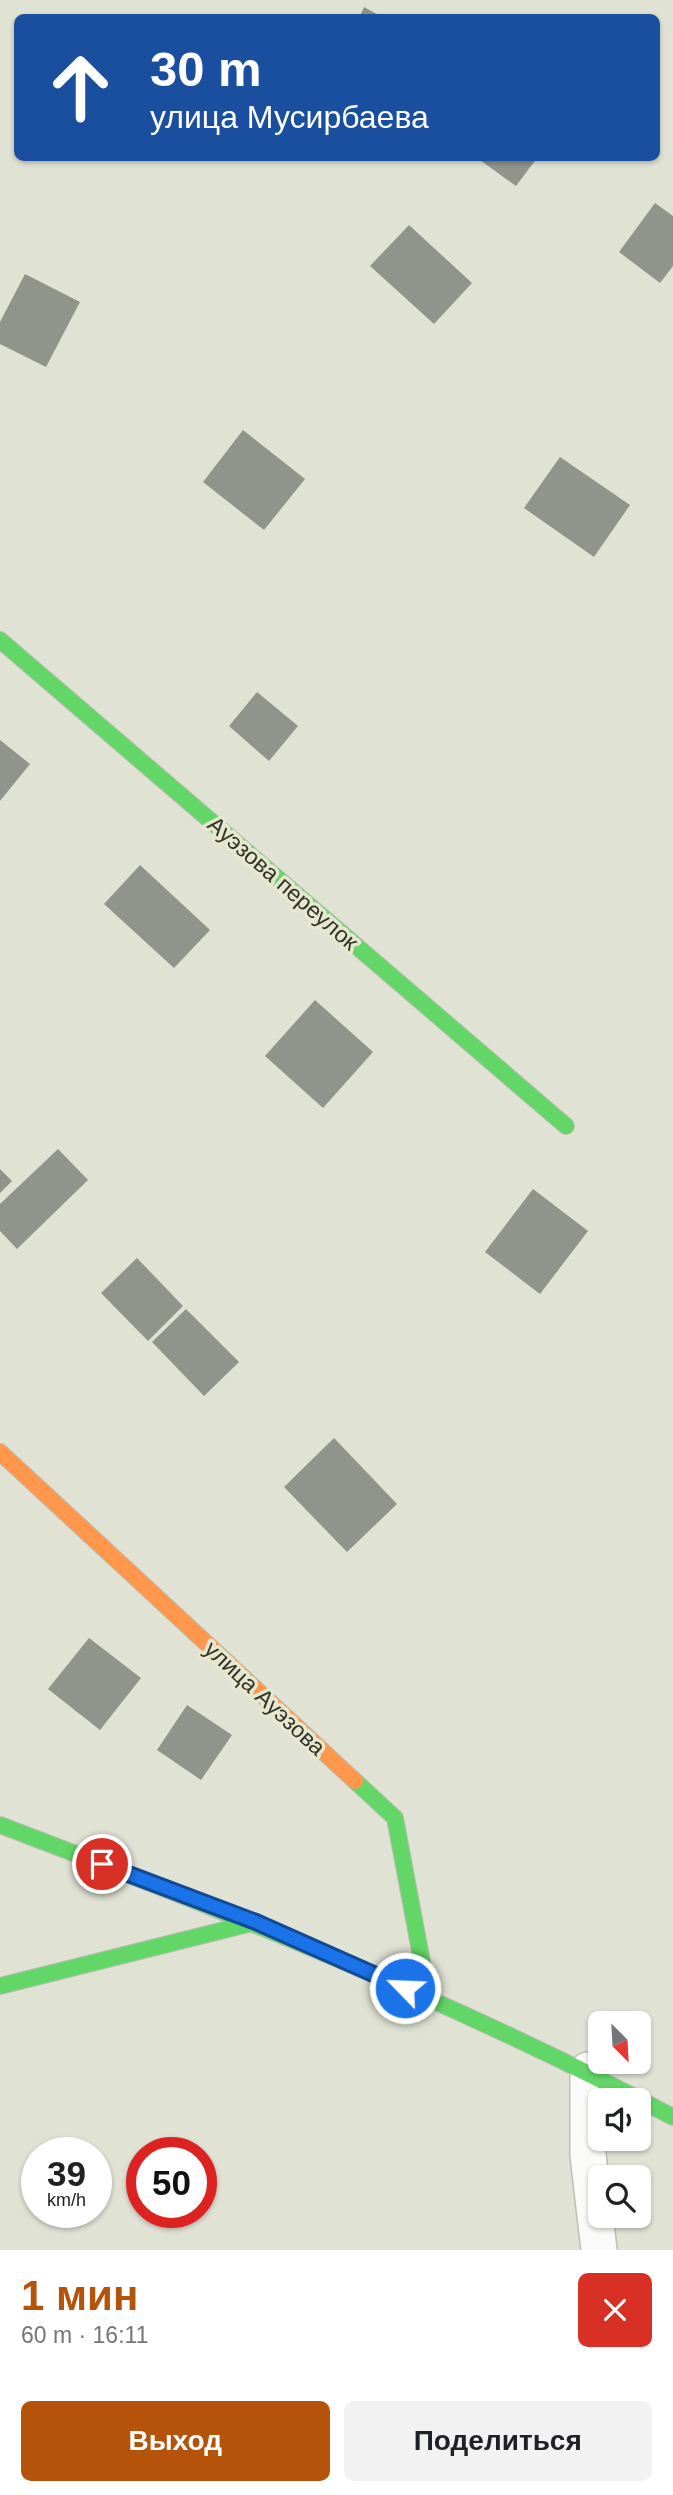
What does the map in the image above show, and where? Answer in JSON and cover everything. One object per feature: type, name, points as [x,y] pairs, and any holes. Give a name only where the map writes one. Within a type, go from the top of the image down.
[{"type":"street","name":"Ауэзова переулок","points":[[0,640],[566,1126]]},
{"type":"street","name":"улица Ауэзова","points":[[0,1452],[395,1818],[429,1999]]},
{"type":"street","points":[[0,1825],[256,1922],[588,2070]]},
{"type":"street","points":[[0,1986],[256,1922]]},
{"type":"street","points":[[588,2074],[588,2155],[599,2250]]},
{"type":"street","points":[[595,2074],[673,2117]]},
{"type":"building","points":[[364,7],[377,14],[361,14]]},
{"type":"building","points":[[481,161],[535,161],[516,186]]},
{"type":"building","points":[[655,203],[673,216],[673,266],[660,283],[619,252]]},
{"type":"building","points":[[409,225],[472,283],[434,324],[370,266]]},
{"type":"building","points":[[25,274],[80,302],[46,367],[0,344],[0,322]]},
{"type":"building","points":[[243,430],[305,479],[264,530],[203,482]]},
{"type":"building","points":[[560,457],[630,505],[594,557],[524,508]]},
{"type":"building","points":[[257,692],[298,726],[269,761],[229,726]]},
{"type":"building","points":[[0,740],[30,764],[0,801]]},
{"type":"building","points":[[140,865],[210,930],[174,968],[104,904]]},
{"type":"building","points":[[315,1000],[373,1052],[323,1108],[265,1056]]},
{"type":"building","points":[[58,1149],[88,1180],[17,1249],[0,1231],[0,1204]]},
{"type":"building","points":[[0,1169],[12,1181],[0,1193]]},
{"type":"building","points":[[533,1189],[588,1231],[540,1294],[485,1252]]},
{"type":"building","points":[[137,1258],[183,1306],[148,1341],[101,1293]]},
{"type":"building","points":[[186,1309],[239,1362],[204,1396],[152,1342]]},
{"type":"building","points":[[334,1438],[397,1504],[347,1552],[284,1487]]},
{"type":"building","points":[[89,1638],[141,1678],[100,1730],[48,1689]]},
{"type":"building","points":[[187,1705],[232,1735],[201,1780],[157,1750]]},
{"type":"traffic: fast","points":[[0,640],[566,1126]]},
{"type":"traffic: fast","points":[[355,1781],[395,1818],[429,1999]]},
{"type":"traffic: fast","points":[[0,1825],[256,1925],[425,1997],[673,2117]]},
{"type":"traffic: fast","points":[[0,1986],[256,1922]]},
{"type":"traffic: slow","points":[[0,1452],[355,1781]]},
{"type":"route","points":[[102,1864],[256,1922],[405,1988]]}]
